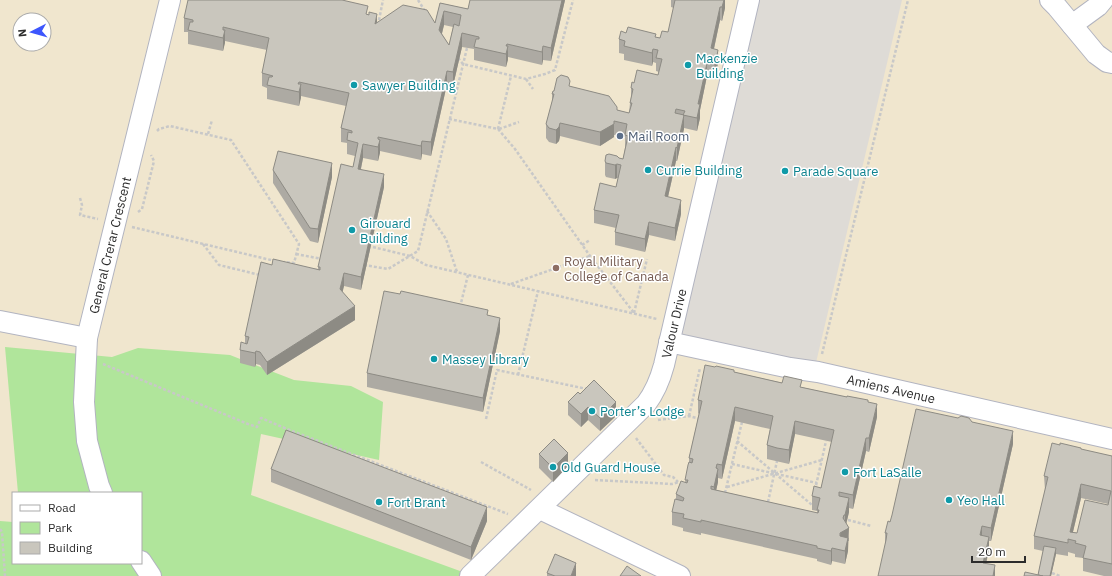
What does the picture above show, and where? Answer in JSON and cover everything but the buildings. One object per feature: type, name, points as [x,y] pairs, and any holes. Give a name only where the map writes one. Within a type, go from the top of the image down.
[{"type":"street","name":"General Crerar Crescent","points":[[102,492],[87,441],[84,402],[88,338],[170,0]]},
{"type":"street","name":"Valour Drive","points":[[470,576],[533,507],[650,400],[658,384],[748,0]]},
{"type":"street","points":[[1050,0],[1096,54],[1107,62],[1112,63]]},
{"type":"street","points":[[1072,25],[1098,6],[1103,0]]},
{"type":"street","points":[[0,321],[88,338]]},
{"type":"street","name":"Amiens Avenue","points":[[669,342],[790,368],[818,372],[1112,439]]},
{"type":"street","points":[[533,507],[680,576]]},
{"type":"street","points":[[142,562],[151,576]]},
{"type":"path","points":[[377,27],[383,0]]},
{"type":"path","points":[[418,0],[427,14]]},
{"type":"path","points":[[454,52],[463,64],[526,79],[555,70],[573,0]]},
{"type":"path","points":[[818,372],[908,0]]},
{"type":"path","points":[[359,264],[388,269],[418,251],[467,48]]},
{"type":"path","points":[[498,129],[511,76]]},
{"type":"path","points":[[526,79],[533,89]]},
{"type":"path","points":[[450,119],[498,129],[519,122]]},
{"type":"path","points":[[208,134],[212,120]]},
{"type":"path","points":[[128,226],[274,261],[294,263],[299,244],[232,140],[170,126],[159,129],[155,132]]},
{"type":"path","points":[[498,129],[515,149],[582,245],[634,314]]},
{"type":"path","points":[[136,215],[142,210],[154,161],[149,150]]},
{"type":"path","points":[[80,198],[82,206],[80,215],[99,220]]},
{"type":"path","points":[[427,211],[446,239],[458,272]]},
{"type":"path","points":[[582,245],[590,240]]},
{"type":"path","points":[[202,244],[219,265],[263,275]]},
{"type":"path","points":[[373,247],[410,256],[426,265],[663,320]]},
{"type":"path","points":[[296,254],[326,260]]},
{"type":"path","points":[[510,285],[590,256]]},
{"type":"path","points":[[634,314],[647,260]]},
{"type":"path","points":[[459,311],[468,275]]},
{"type":"path","points":[[518,375],[538,291]]},
{"type":"path","points":[[689,416],[704,350]]},
{"type":"path","points":[[97,362],[257,427],[261,418],[342,450],[533,507]]},
{"type":"path","points":[[486,419],[497,370],[588,390]]},
{"type":"path","points":[[658,420],[689,416],[701,419]]},
{"type":"path","points":[[721,492],[725,493],[727,487],[742,422]]},
{"type":"path","points":[[284,436],[287,429]]},
{"type":"path","points":[[632,432],[664,476],[673,478],[682,483]]},
{"type":"path","points":[[738,441],[812,505]]},
{"type":"path","points":[[810,512],[826,441]]},
{"type":"path","points":[[340,456],[342,450]]},
{"type":"path","points":[[727,487],[822,460]]},
{"type":"path","points":[[775,504],[768,502],[777,461]]},
{"type":"path","points":[[481,462],[533,507]]},
{"type":"path","points":[[732,464],[817,482]]},
{"type":"path","points":[[590,480],[672,484],[678,482]]},
{"type":"path","points":[[848,520],[871,526]]},
{"type":"path","points":[[0,529],[2,532],[6,576]]},
{"type":"path","points":[[1052,573],[1060,576]]},
{"type":"shaded area","name":"Royal Military College of Canada","points":[[0,0],[1112,0],[1112,576],[0,576]]},
{"type":"shaded area","name":"Parade Square","points":[[749,0],[902,0],[814,371],[669,342]]},
{"type":"green space","points":[[5,347],[112,357],[138,348],[230,355],[294,380],[351,386],[383,402],[379,460],[261,434],[251,495],[460,571],[469,576],[0,576],[0,521],[12,522],[12,564],[142,564],[142,492],[18,492]]},
{"type":"place","name":"Mackenzie Building","points":[[688,65]]},
{"type":"place","name":"Sawyer Building","points":[[354,85]]},
{"type":"place","name":"Mail Room","points":[[620,136]]},
{"type":"place","name":"Currie Building","points":[[648,170]]},
{"type":"place","name":"Parade Square","points":[[785,171]]},
{"type":"place","name":"Girouard Building","points":[[352,230]]},
{"type":"place","name":"Royal Military College of Canada","points":[[556,268]]},
{"type":"place","name":"Massey Library","points":[[434,359]]},
{"type":"place","name":"Porter’s Lodge","points":[[592,411]]},
{"type":"place","name":"Old Guard House","points":[[553,467]]},
{"type":"place","name":"Fort LaSalle","points":[[845,472]]},
{"type":"place","name":"Yeo Hall","points":[[949,500]]},
{"type":"place","name":"Fort Brant","points":[[379,502]]}]
